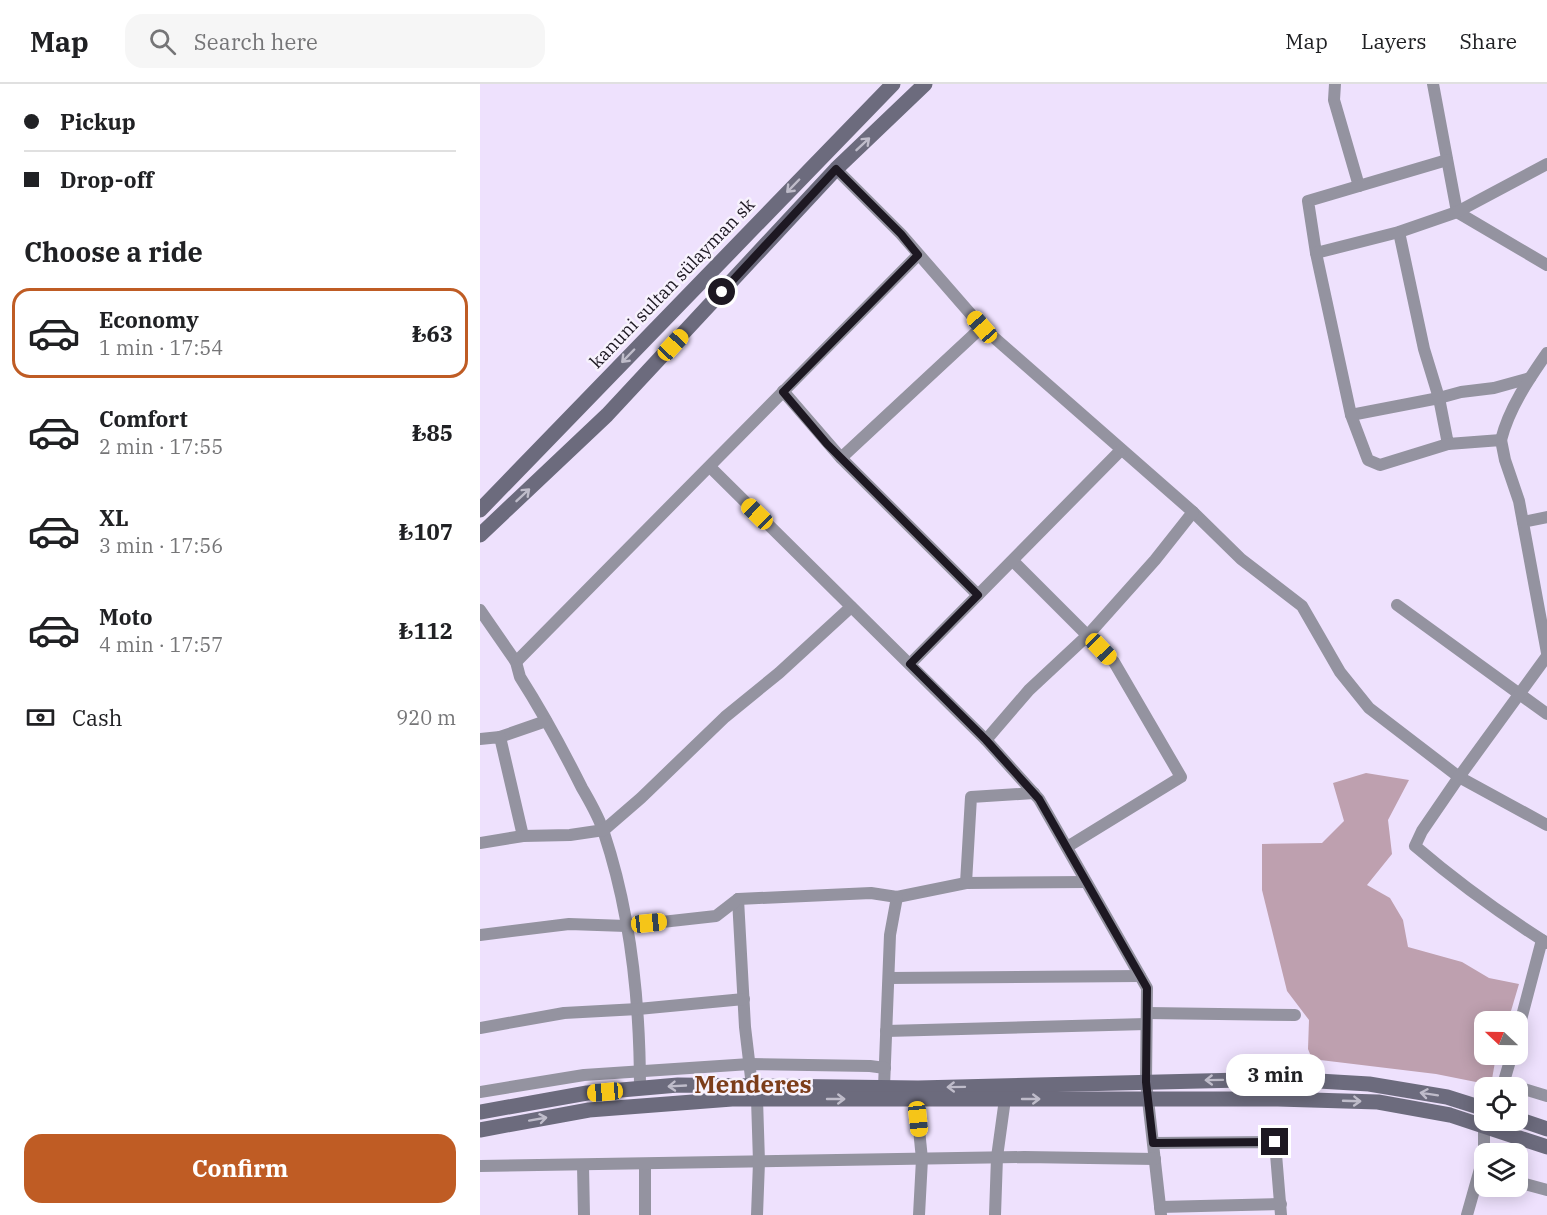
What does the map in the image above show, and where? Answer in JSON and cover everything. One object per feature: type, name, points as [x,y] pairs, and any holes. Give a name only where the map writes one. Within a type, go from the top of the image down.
[{"type":"main road","name":"kanuni sultan sülayman sk","points":[[480,510],[893,84]]},
{"type":"main road","points":[[480,535],[607,415],[836,169],[926,84]]},
{"type":"main road","points":[[480,1130],[589,1110],[732,1099],[755,1092],[884,1087],[1285,1079],[1369,1084],[1447,1097],[1474,1106]]},
{"type":"main road","points":[[480,1112],[587,1093],[678,1085],[755,1092],[916,1100],[1278,1099],[1378,1102],[1450,1115],[1474,1123]]},
{"type":"main road","points":[[1528,1122],[1547,1129]]},
{"type":"main road","points":[[1498,1131],[1547,1148]]},
{"type":"street","points":[[1335,84],[1334,100],[1359,186]]},
{"type":"street","points":[[1433,84],[1457,212],[1547,265]]},
{"type":"street","points":[[1447,160],[1308,201],[1316,253],[1351,416],[1368,460],[1380,465],[1448,444],[1502,440]]},
{"type":"street","points":[[1316,253],[1399,232],[1457,212],[1547,164]]},
{"type":"street","points":[[836,169],[901,234],[982,327],[1193,512],[1241,559],[1302,606],[1340,672],[1369,708],[1459,777],[1547,825]]},
{"type":"street","points":[[1399,232],[1424,349],[1439,398],[1448,444]]},
{"type":"street","points":[[516,662],[918,255]]},
{"type":"street","points":[[841,458],[982,327]]},
{"type":"street","points":[[1524,1011],[1544,942],[1473,893],[1415,846],[1422,831],[1459,777],[1547,655],[1519,501],[1505,460],[1502,440],[1506,421],[1547,353]]},
{"type":"street","points":[[1351,416],[1461,392],[1494,388],[1530,378]]},
{"type":"street","points":[[783,392],[841,458],[978,595]]},
{"type":"street","points":[[910,664],[1121,450]]},
{"type":"street","points":[[710,467],[986,740],[1039,799],[1147,988],[1146,1082],[1149,1099],[1153,1143],[1161,1211],[1281,1210],[1275,1142],[1153,1143]]},
{"type":"street","points":[[986,740],[1029,690],[1088,635],[1155,560],[1193,512]]},
{"type":"street","points":[[1523,522],[1547,517]]},
{"type":"street","points":[[1013,561],[1114,662],[1181,777],[1067,848]]},
{"type":"street","points":[[1397,605],[1547,714]]},
{"type":"street","points":[[480,843],[523,836],[570,835],[604,830],[641,798],[725,717],[779,673],[851,607]]},
{"type":"street","points":[[480,610],[516,662],[520,677],[604,830],[626,926],[638,1009],[640,1089]]},
{"type":"street","points":[[480,739],[500,737],[546,721]]},
{"type":"street","points":[[500,737],[523,836]]},
{"type":"street","points":[[966,883],[971,797],[1034,793]]},
{"type":"street","points":[[480,934],[569,924],[626,926],[716,916],[738,899],[872,893],[897,897],[966,883],[1086,882]]},
{"type":"street","points":[[884,1087],[890,935],[897,897]]},
{"type":"street","points":[[738,899],[744,999],[755,1092],[759,1162],[757,1215]]},
{"type":"street","points":[[889,978],[1140,976]]},
{"type":"street","points":[[480,1028],[564,1013],[744,999]]},
{"type":"street","points":[[886,1031],[1295,1015]]},
{"type":"street","points":[[480,1092],[584,1075],[750,1064],[885,1068]]},
{"type":"street","points":[[1528,1091],[1547,1096]]},
{"type":"street","points":[[995,1215],[997,1157],[1005,1099]]},
{"type":"street","points":[[916,1100],[922,1159],[919,1215]]},
{"type":"street","points":[[480,1166],[997,1157],[1155,1159]]},
{"type":"street","points":[[645,1164],[645,1215]]},
{"type":"street","points":[[583,1165],[584,1215]]},
{"type":"street","points":[[1528,1185],[1547,1190]]},
{"type":"street","points":[[1467,1215],[1474,1196]]},
{"type":"shaded area","points":[[1366,773],[1409,780],[1388,820],[1392,854],[1367,885],[1390,898],[1403,920],[1408,947],[1462,962],[1489,978],[1519,984],[1511,1011],[1474,1011],[1474,1065],[1494,1065],[1492,1077],[1474,1077],[1474,1082],[1436,1074],[1312,1059],[1308,1049],[1309,1020],[1287,991],[1262,890],[1262,844],[1322,843],[1344,821],[1333,783]]},
{"type":"district","name":"Menderes","points":[[753,1084]]},
{"type":"route","points":[[722,292],[836,169],[901,234],[918,255],[783,392],[827,444],[978,595],[910,664],[986,740],[1039,799],[1147,988],[1146,1082],[1153,1143],[1275,1142]]}]
